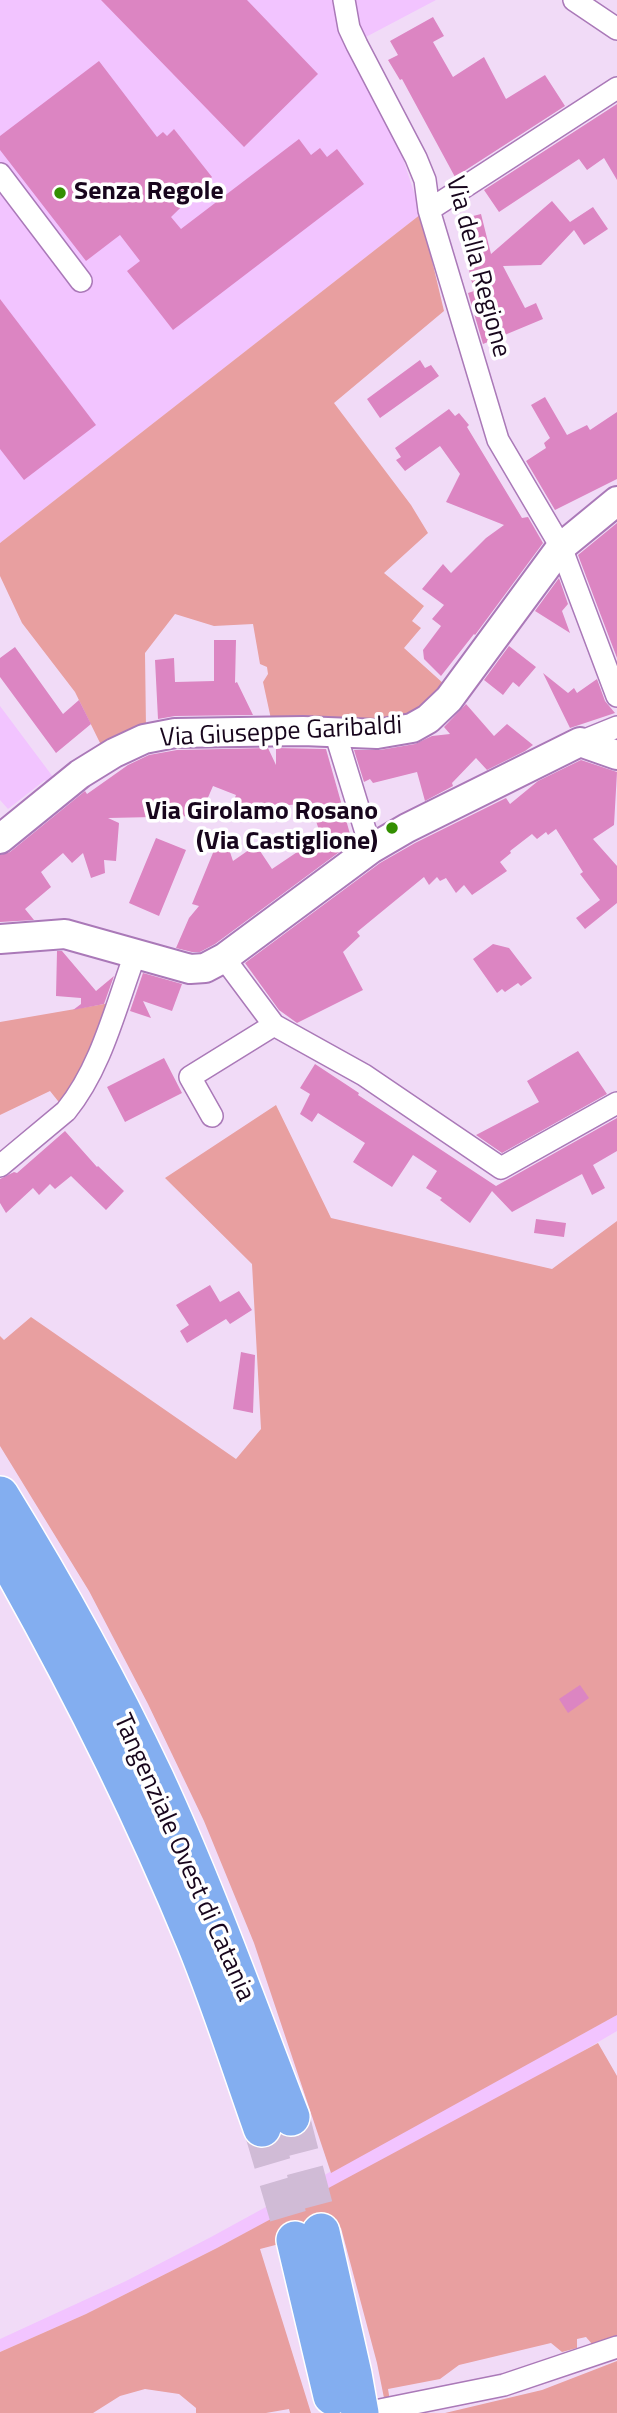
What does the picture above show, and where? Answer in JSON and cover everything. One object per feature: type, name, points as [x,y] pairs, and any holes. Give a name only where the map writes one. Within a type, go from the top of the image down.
[{"type":"highway","name":"Tangenziale Ovest di Catania","points":[[0,1495],[77,1627],[155,1778],[219,1931],[277,2122],[129,1790],[52,1638],[0,1547]]},
{"type":"highway","points":[[335,2413],[308,2236],[372,2412]]},
{"type":"main road","name":"Via Giuseppe Garibaldi","points":[[0,839],[80,774],[114,753],[144,739],[175,733],[377,734],[412,728],[428,719],[449,699],[561,547],[617,501]]},
{"type":"main road","points":[[0,939],[65,934],[190,969],[205,968],[224,958],[371,849],[407,828],[580,742],[616,749]]},
{"type":"street","name":"Via della Regione","points":[[344,0],[349,28],[356,45],[425,180],[429,210],[498,440],[561,547],[617,696]]},
{"type":"street","points":[[574,0],[617,29]]},
{"type":"street","points":[[429,210],[617,88]]},
{"type":"street","points":[[0,174],[81,281]]},
{"type":"street","points":[[335,732],[371,849]]},
{"type":"street","points":[[0,1166],[66,1111],[73,1102],[96,1059],[135,952]]},
{"type":"street","points":[[224,958],[274,1025],[364,1075],[501,1168],[617,1103]]},
{"type":"street","points":[[212,1116],[190,1077],[274,1025]]},
{"type":"street","points":[[372,2412],[503,2385],[617,2347]]},
{"type":"shaded area","points":[[0,0],[436,0],[364,38],[421,214],[0,543]]},
{"type":"shaded area","points":[[421,214],[444,311],[334,403],[411,505],[428,533],[384,573],[424,606],[412,621],[421,628],[404,648],[444,684],[420,707],[391,721],[271,719],[263,682],[268,674],[267,667],[260,664],[253,624],[214,626],[175,614],[145,653],[146,728],[102,747],[75,692],[22,623],[0,576],[0,543]]},
{"type":"shaded area","points":[[0,706],[56,781],[50,786],[45,780],[8,809],[0,800]]},
{"type":"shaded area","points":[[110,1003],[89,1060],[62,1106],[50,1091],[0,1115],[0,1022]]},
{"type":"shaded area","points":[[276,1105],[331,1218],[552,1269],[617,1221],[617,2015],[331,2173],[254,1943],[204,1821],[148,1704],[89,1591],[0,1446],[0,1336],[4,1340],[31,1317],[236,1459],[261,1429],[252,1264],[165,1178]]},
{"type":"shaded area","points":[[617,2015],[617,2031],[542,2075],[217,2248],[86,2314],[0,2352],[0,2339],[126,2281],[211,2237]]},
{"type":"shaded area","points":[[598,2043],[617,2076],[617,2336],[592,2344],[586,2337],[577,2339],[577,2348],[562,2352],[551,2343],[459,2365],[440,2379],[388,2389],[392,2413],[387,2413],[377,2363],[341,2228],[260,2249],[311,2413],[290,2413],[289,2409],[266,2413],[196,2413],[196,2408],[179,2394],[145,2389],[120,2396],[93,2413],[0,2413],[0,2352],[86,2314],[217,2248]]},
{"type":"shaded area","points":[[617,2361],[617,2413],[445,2413],[542,2390]]},
{"type":"building","points":[[101,0],[247,0],[318,74],[244,147]]},
{"type":"building","points":[[433,17],[444,36],[433,42],[453,77],[484,57],[506,99],[545,75],[565,106],[455,177],[402,79],[400,80],[388,60],[398,55],[390,41]]},
{"type":"building","points":[[99,61],[157,137],[163,132],[167,136],[174,129],[212,177],[171,217],[181,229],[299,139],[311,155],[320,148],[327,157],[337,149],[364,184],[173,330],[127,271],[140,261],[120,235],[86,261],[0,150],[0,136]]},
{"type":"building","points":[[617,104],[617,180],[604,158],[587,170],[579,159],[499,212],[484,190]]},
{"type":"building","points":[[552,201],[570,222],[593,207],[608,229],[584,245],[574,230],[541,265],[503,266],[525,308],[536,303],[543,319],[483,344],[468,293],[474,291],[457,220],[481,214],[491,254]]},
{"type":"building","points":[[0,299],[96,425],[24,480],[0,449]]},
{"type":"building","points":[[420,360],[425,368],[431,365],[439,376],[380,418],[367,399]]},
{"type":"building","points":[[545,397],[567,435],[587,425],[590,430],[617,412],[617,479],[555,510],[526,461],[546,448],[544,443],[550,438],[531,405]]},
{"type":"building","points":[[449,409],[455,416],[459,413],[469,425],[467,427],[522,518],[528,517],[543,543],[441,676],[424,659],[423,650],[441,626],[432,619],[444,605],[422,589],[443,564],[451,573],[486,538],[504,525],[446,502],[460,474],[440,446],[405,471],[396,460],[401,457],[395,448]]},
{"type":"building","points":[[617,523],[617,658],[578,555]]},
{"type":"building","points":[[559,578],[568,604],[562,611],[570,633],[535,611]]},
{"type":"building","points":[[214,640],[236,640],[235,683],[237,682],[253,715],[175,716],[158,719],[155,660],[174,658],[175,682],[214,681]]},
{"type":"building","points":[[509,646],[536,667],[519,687],[513,682],[503,695],[484,680]]},
{"type":"building","points":[[15,647],[63,714],[79,700],[91,724],[56,753],[0,677],[0,658]]},
{"type":"building","points":[[543,673],[568,693],[574,688],[577,693],[597,679],[605,701],[615,713],[570,728]]},
{"type":"building","points":[[466,704],[494,736],[507,724],[533,745],[487,770],[476,758],[452,783],[453,786],[425,801],[417,772],[373,783],[370,779],[364,782],[354,750],[380,750],[450,734],[444,727]]},
{"type":"building","points":[[268,748],[276,765],[276,748],[326,749],[350,834],[346,847],[215,944],[200,952],[176,948],[189,918],[199,906],[192,904],[217,843],[228,846],[233,861],[256,845],[272,869],[321,836],[310,803],[258,808],[259,816],[241,818],[238,812],[229,813],[236,795],[213,786],[200,816],[108,818],[119,823],[116,861],[104,860],[105,873],[91,878],[83,853],[72,863],[63,853],[41,872],[51,887],[25,909],[34,920],[0,922],[0,855],[10,852],[85,791],[87,794],[128,765],[149,755],[177,750]]},
{"type":"building","points":[[581,760],[617,772],[614,825],[593,839],[617,866],[617,903],[585,929],[576,918],[600,900],[580,874],[583,872],[556,829],[537,839],[532,834],[510,851],[500,862],[507,871],[472,895],[464,885],[456,893],[446,878],[440,881],[437,877],[429,885],[424,877],[357,932],[360,936],[343,952],[363,990],[297,1023],[279,1010],[245,963],[380,863],[506,798],[510,804],[538,781]]},
{"type":"building","points":[[156,838],[186,850],[159,916],[129,903]]},
{"type":"building","points":[[493,944],[509,948],[532,978],[521,986],[518,983],[505,992],[502,989],[497,993],[473,959]]},
{"type":"building","points":[[57,951],[62,951],[96,991],[114,976],[104,1004],[73,1010],[81,1004],[81,998],[56,996]]},
{"type":"building","points":[[143,973],[182,984],[172,1011],[143,1001],[151,1018],[130,1011]]},
{"type":"building","points":[[578,1051],[607,1094],[502,1153],[476,1135],[539,1102],[527,1081]]},
{"type":"building","points":[[164,1058],[182,1093],[125,1122],[107,1087]]},
{"type":"building","points":[[315,1064],[496,1186],[617,1118],[617,1151],[593,1165],[605,1188],[592,1195],[582,1174],[512,1212],[492,1191],[470,1223],[440,1200],[442,1198],[426,1188],[437,1171],[413,1155],[392,1187],[353,1162],[365,1143],[318,1113],[312,1122],[300,1114],[310,1094],[300,1088]]},
{"type":"building","points":[[65,1131],[97,1167],[124,1191],[106,1210],[71,1176],[55,1189],[50,1184],[39,1195],[33,1188],[6,1213],[0,1203],[0,1179],[17,1173]]},
{"type":"building","points":[[536,1219],[566,1223],[564,1237],[534,1233]]},
{"type":"building","points":[[210,1285],[220,1302],[239,1291],[252,1310],[230,1324],[226,1319],[187,1343],[180,1331],[189,1325],[176,1305]]},
{"type":"building","points":[[241,1352],[255,1355],[253,1413],[233,1409]]},
{"type":"building","points":[[580,1685],[589,1698],[568,1713],[559,1699]]},
{"type":"tunnel","points":[[291,2117],[321,2232]]},
{"type":"tunnel","points":[[262,2128],[295,2240]]},
{"type":"place","name":"Senza Regole","points":[[60,193]]},
{"type":"place","name":"Via Girolamo Rosano (Via Castiglione)","points":[[392,828]]}]
